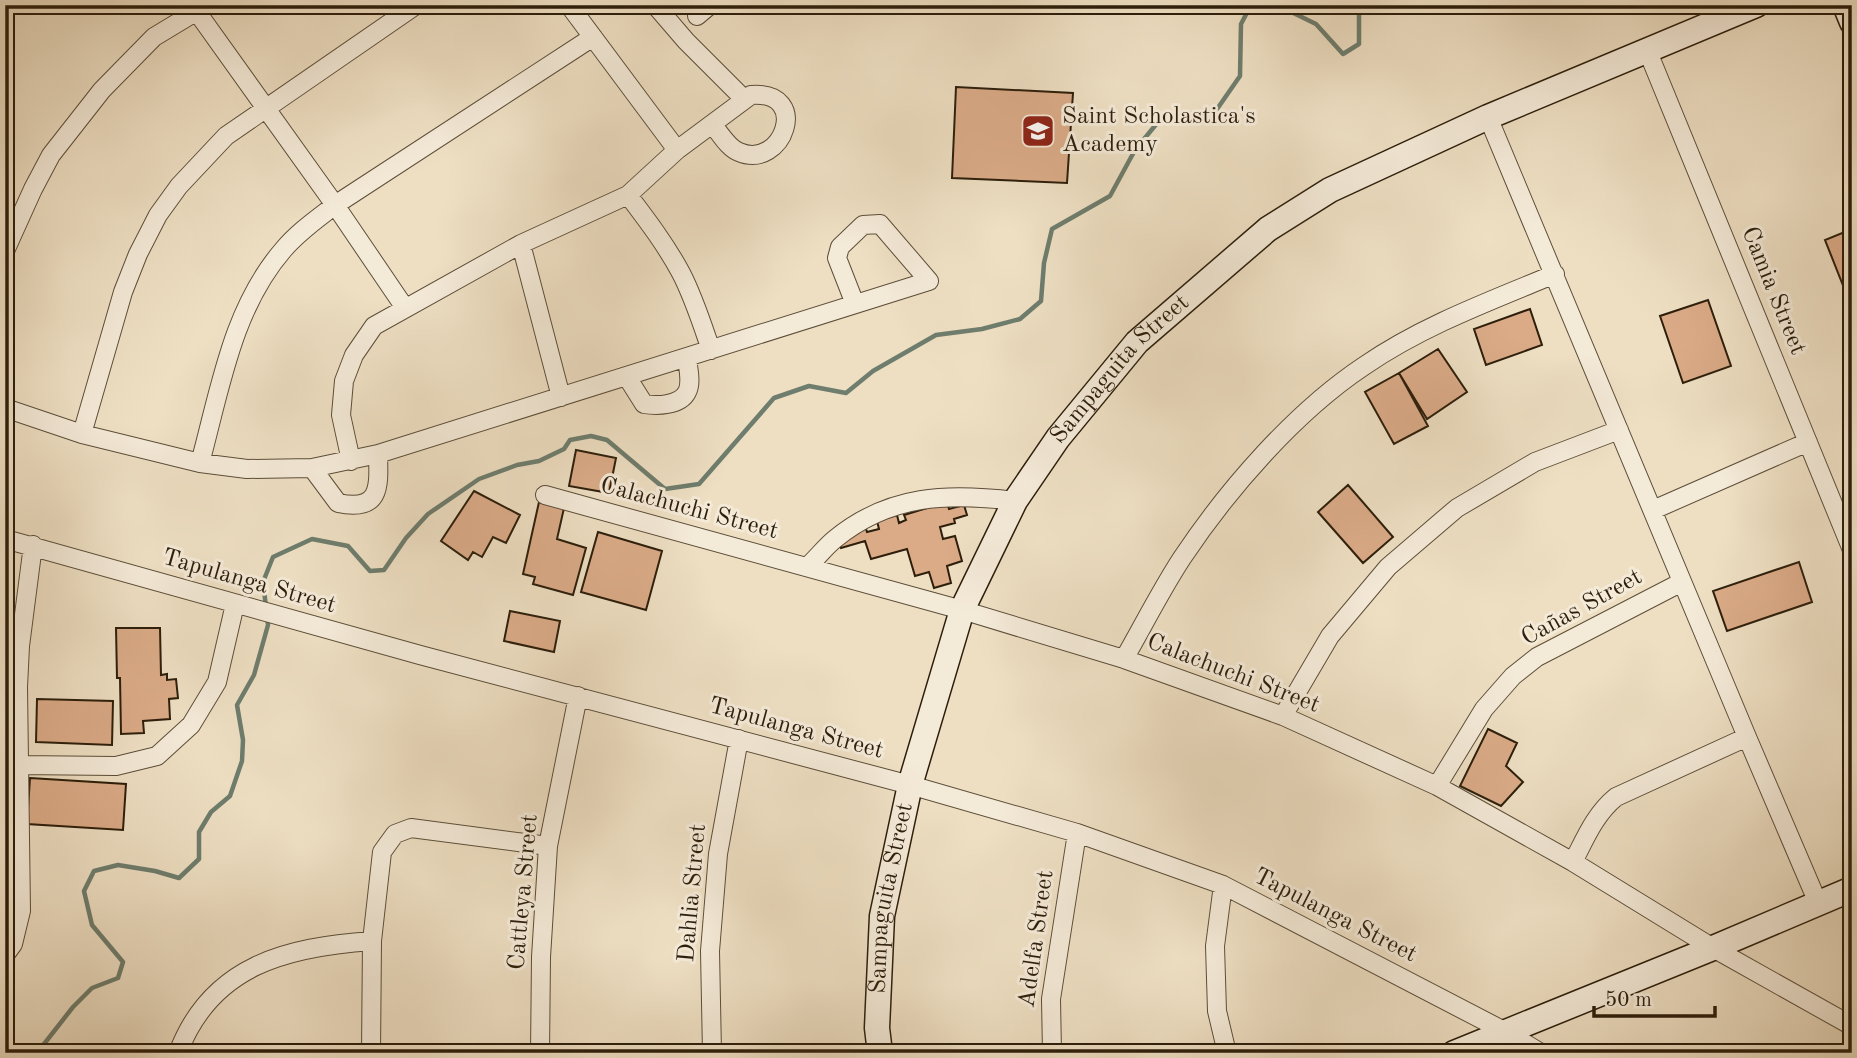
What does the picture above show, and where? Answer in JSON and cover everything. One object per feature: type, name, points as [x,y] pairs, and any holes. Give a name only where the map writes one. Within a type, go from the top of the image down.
[{"type":"street","points":[[82,434],[107,339],[123,292],[158,215],[179,186],[226,136],[416,5]]},
{"type":"street","points":[[569,5],[677,150]]},
{"type":"street","points":[[655,5],[686,41],[744,99]]},
{"type":"street","name":"Sampaguita Street","points":[[880,1053],[877,1028],[882,916],[910,785],[962,610],[1015,501],[1058,438],[1137,342],[1268,229],[1330,190],[1489,117],[1756,5]]},
{"type":"street","points":[[1845,5],[1852,22]]},
{"type":"street","points":[[5,251],[51,155],[102,90],[154,37],[199,8],[266,110],[405,308]]},
{"type":"street","points":[[200,463],[235,333],[262,276],[283,249],[304,228],[335,205],[593,37]]},
{"type":"street","name":"Camia Street","points":[[1648,52],[1852,550]]},
{"type":"street","points":[[351,461],[341,415],[344,381],[354,355],[374,326],[521,244],[628,195],[677,150],[751,95],[765,94],[778,101],[787,115],[786,128],[780,141],[769,149],[754,154],[739,152],[712,124]]},
{"type":"street","points":[[1489,117],[1818,903]]},
{"type":"street","points":[[628,195],[681,272],[711,350]]},
{"type":"street","points":[[5,408],[82,434],[200,463],[247,469],[312,468],[378,454],[929,281],[880,224],[863,225],[840,247],[837,258],[855,304]]},
{"type":"street","points":[[521,244],[561,397]]},
{"type":"street","points":[[1124,659],[1182,558],[1235,486],[1310,408],[1364,365],[1445,319],[1555,274]]},
{"type":"street","points":[[627,377],[644,404],[658,407],[680,399],[687,393],[687,358]]},
{"type":"street","points":[[1283,716],[1330,636],[1388,567],[1457,508],[1535,462],[1619,430]]},
{"type":"street","points":[[1653,510],[1808,442]]},
{"type":"street","points":[[312,468],[338,503],[353,506],[370,501],[379,488],[378,454]]},
{"type":"street","name":"Calachuchi Street","points":[[545,495],[962,610],[1124,659],[1283,716],[1437,786],[1573,862],[1713,948],[1852,1026]]},
{"type":"street","points":[[808,566],[835,540],[866,519],[901,504],[938,496],[976,496],[1015,501]]},
{"type":"street","name":"Tapulanga Street","points":[[5,539],[420,655],[910,785],[1077,833],[1223,886],[1506,1032],[1541,1053]]},
{"type":"street","points":[[5,955],[13,944],[21,911],[18,765],[20,646],[33,545]]},
{"type":"street","name":"Cañas Street","points":[[1437,786],[1484,709],[1513,676],[1537,657],[1682,582]]},
{"type":"street","points":[[18,765],[116,766],[157,756],[191,725],[217,682],[235,604]]},
{"type":"street","name":"Cattleya Street","points":[[540,1053],[541,957],[548,846],[578,696]]},
{"type":"street","points":[[1573,862],[1597,817],[1616,797],[1747,737]]},
{"type":"street","name":"Dahlia Street","points":[[712,1053],[710,951],[717,868],[739,739]]},
{"type":"street","points":[[371,1053],[372,942],[382,852],[395,834],[411,828],[548,846]]},
{"type":"street","name":"Adelfa Street","points":[[1052,1053],[1051,999],[1077,833]]},
{"type":"street","points":[[1223,886],[1215,946],[1217,1011],[1227,1053]]},
{"type":"street","points":[[1454,1053],[1852,889]]},
{"type":"street","points":[[178,1053],[186,1031],[219,989],[267,960],[326,945],[372,942]]},
{"type":"building","points":[[956,87],[1073,93],[1067,183],[952,178]]},
{"type":"building","points":[[1852,229],[1852,291],[1846,293],[1825,240]]},
{"type":"building","points":[[1708,300],[1731,366],[1683,383],[1660,316]]},
{"type":"building","points":[[1530,309],[1542,345],[1486,365],[1474,329]]},
{"type":"building","points":[[1438,349],[1467,392],[1427,419],[1399,373]]},
{"type":"building","points":[[1399,373],[1428,426],[1394,444],[1365,392]]},
{"type":"building","points":[[576,450],[616,458],[609,493],[569,486]]},
{"type":"building","points":[[1348,485],[1393,537],[1363,563],[1318,512]]},
{"type":"building","points":[[474,491],[520,515],[506,543],[493,537],[482,557],[473,552],[468,560],[441,541]]},
{"type":"building","points":[[539,502],[564,508],[557,539],[586,548],[573,595],[533,584],[535,577],[523,574]]},
{"type":"building","points":[[947,502],[949,509],[964,505],[967,515],[954,519],[955,523],[940,527],[943,539],[955,536],[962,561],[947,566],[951,583],[934,588],[929,572],[915,576],[907,549],[871,559],[865,541],[841,548],[839,542],[865,526],[867,532],[879,529],[877,521],[897,515],[899,523],[906,520],[904,515]]},
{"type":"building","points":[[598,532],[662,551],[646,610],[581,592]]},
{"type":"building","points":[[1799,562],[1812,602],[1727,631],[1713,591]]},
{"type":"building","points":[[510,611],[560,621],[554,652],[504,641]]},
{"type":"building","points":[[116,628],[160,628],[161,675],[167,674],[167,680],[176,679],[178,698],[169,699],[170,719],[143,721],[144,733],[121,734]]},
{"type":"building","points":[[5,646],[8,646],[10,692],[5,692]]},
{"type":"building","points":[[37,699],[113,701],[112,745],[36,742]]},
{"type":"building","points":[[5,704],[11,704],[12,740],[5,740]]},
{"type":"building","points":[[1488,729],[1517,743],[1506,766],[1523,782],[1501,806],[1460,786]]},
{"type":"building","points":[[5,742],[13,742],[12,789],[5,789]]},
{"type":"building","points":[[30,778],[126,784],[123,830],[27,824]]},
{"type":"building","points":[[5,792],[9,792],[9,838],[5,838]]},
{"type":"waterway","points":[[266,607],[263,582],[273,557],[312,539],[348,546],[370,571],[384,570],[406,538],[428,514],[479,479],[517,465],[539,461],[564,449],[570,440],[591,436],[607,440],[665,489],[699,484],[774,398],[809,386],[846,393],[873,371],[936,335],[982,329],[1020,319],[1041,301],[1044,263],[1052,229],[1110,196],[1135,150],[1163,116],[1215,112],[1240,76],[1241,24],[1251,5]]},
{"type":"waterway","points":[[1277,5],[1316,24],[1343,54],[1359,44],[1359,5]]},
{"type":"waterway","points":[[37,1053],[73,1007],[92,988],[118,978],[123,962],[92,925],[84,891],[94,871],[118,865],[179,878],[199,859],[199,832],[211,812],[230,796],[242,761],[243,740],[237,705],[254,675],[268,625],[267,616]]},
{"type":"place","name":"Saint Scholastica's Academy","points":[[1038,131]]}]
